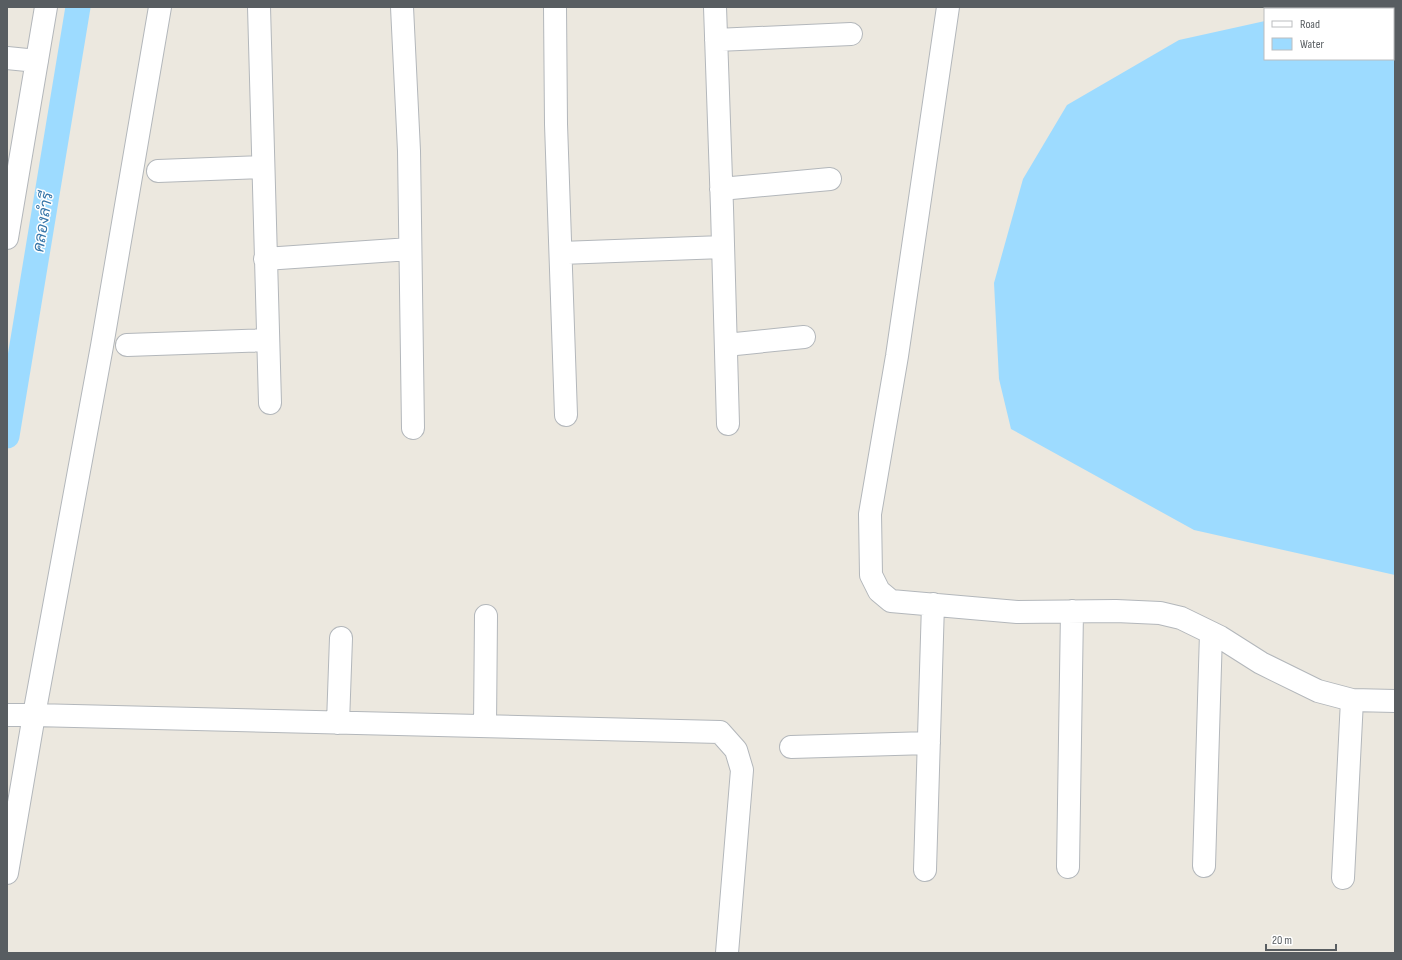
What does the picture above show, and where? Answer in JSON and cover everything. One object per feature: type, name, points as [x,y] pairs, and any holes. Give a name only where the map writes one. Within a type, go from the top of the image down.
[{"type":"street","points":[[7,238],[46,7]]},
{"type":"street","points":[[7,873],[34,715],[104,338],[160,7]]},
{"type":"street","points":[[259,7],[270,403]]},
{"type":"street","points":[[402,7],[408,151],[413,428]]},
{"type":"street","points":[[555,7],[556,124],[566,415]]},
{"type":"street","points":[[715,7],[728,424]]},
{"type":"street","points":[[948,7],[897,356],[870,514],[871,576],[879,591],[891,601],[1017,612],[1116,610],[1160,613],[1181,618],[1220,636],[1261,663],[1318,691],[1352,700],[1395,701]]},
{"type":"street","points":[[716,40],[851,34]]},
{"type":"street","points":[[7,58],[37,61]]},
{"type":"street","points":[[158,171],[263,167]]},
{"type":"street","points":[[721,189],[830,179]]},
{"type":"street","points":[[561,253],[723,247]]},
{"type":"street","points":[[265,259],[410,249]]},
{"type":"street","points":[[726,345],[804,337]]},
{"type":"street","points":[[127,345],[268,340]]},
{"type":"street","points":[[925,870],[933,604]]},
{"type":"street","points":[[1068,867],[1072,611]]},
{"type":"street","points":[[484,726],[486,616]]},
{"type":"street","points":[[1204,866],[1211,632]]},
{"type":"street","points":[[338,723],[341,638]]},
{"type":"street","points":[[1343,878],[1352,700]]},
{"type":"street","points":[[9,715],[720,732],[736,750],[742,770],[727,953]]},
{"type":"street","points":[[791,747],[929,743]]},
{"type":"water","points":[[1395,7],[1395,575],[1194,530],[1011,429],[999,379],[994,283],[1023,179],[1067,105],[1179,40],[1264,21],[1264,60],[1394,60],[1394,8],[1324,8]]},
{"type":"waterway","name":"คลองลำรี","points":[[7,436],[78,7]]}]
